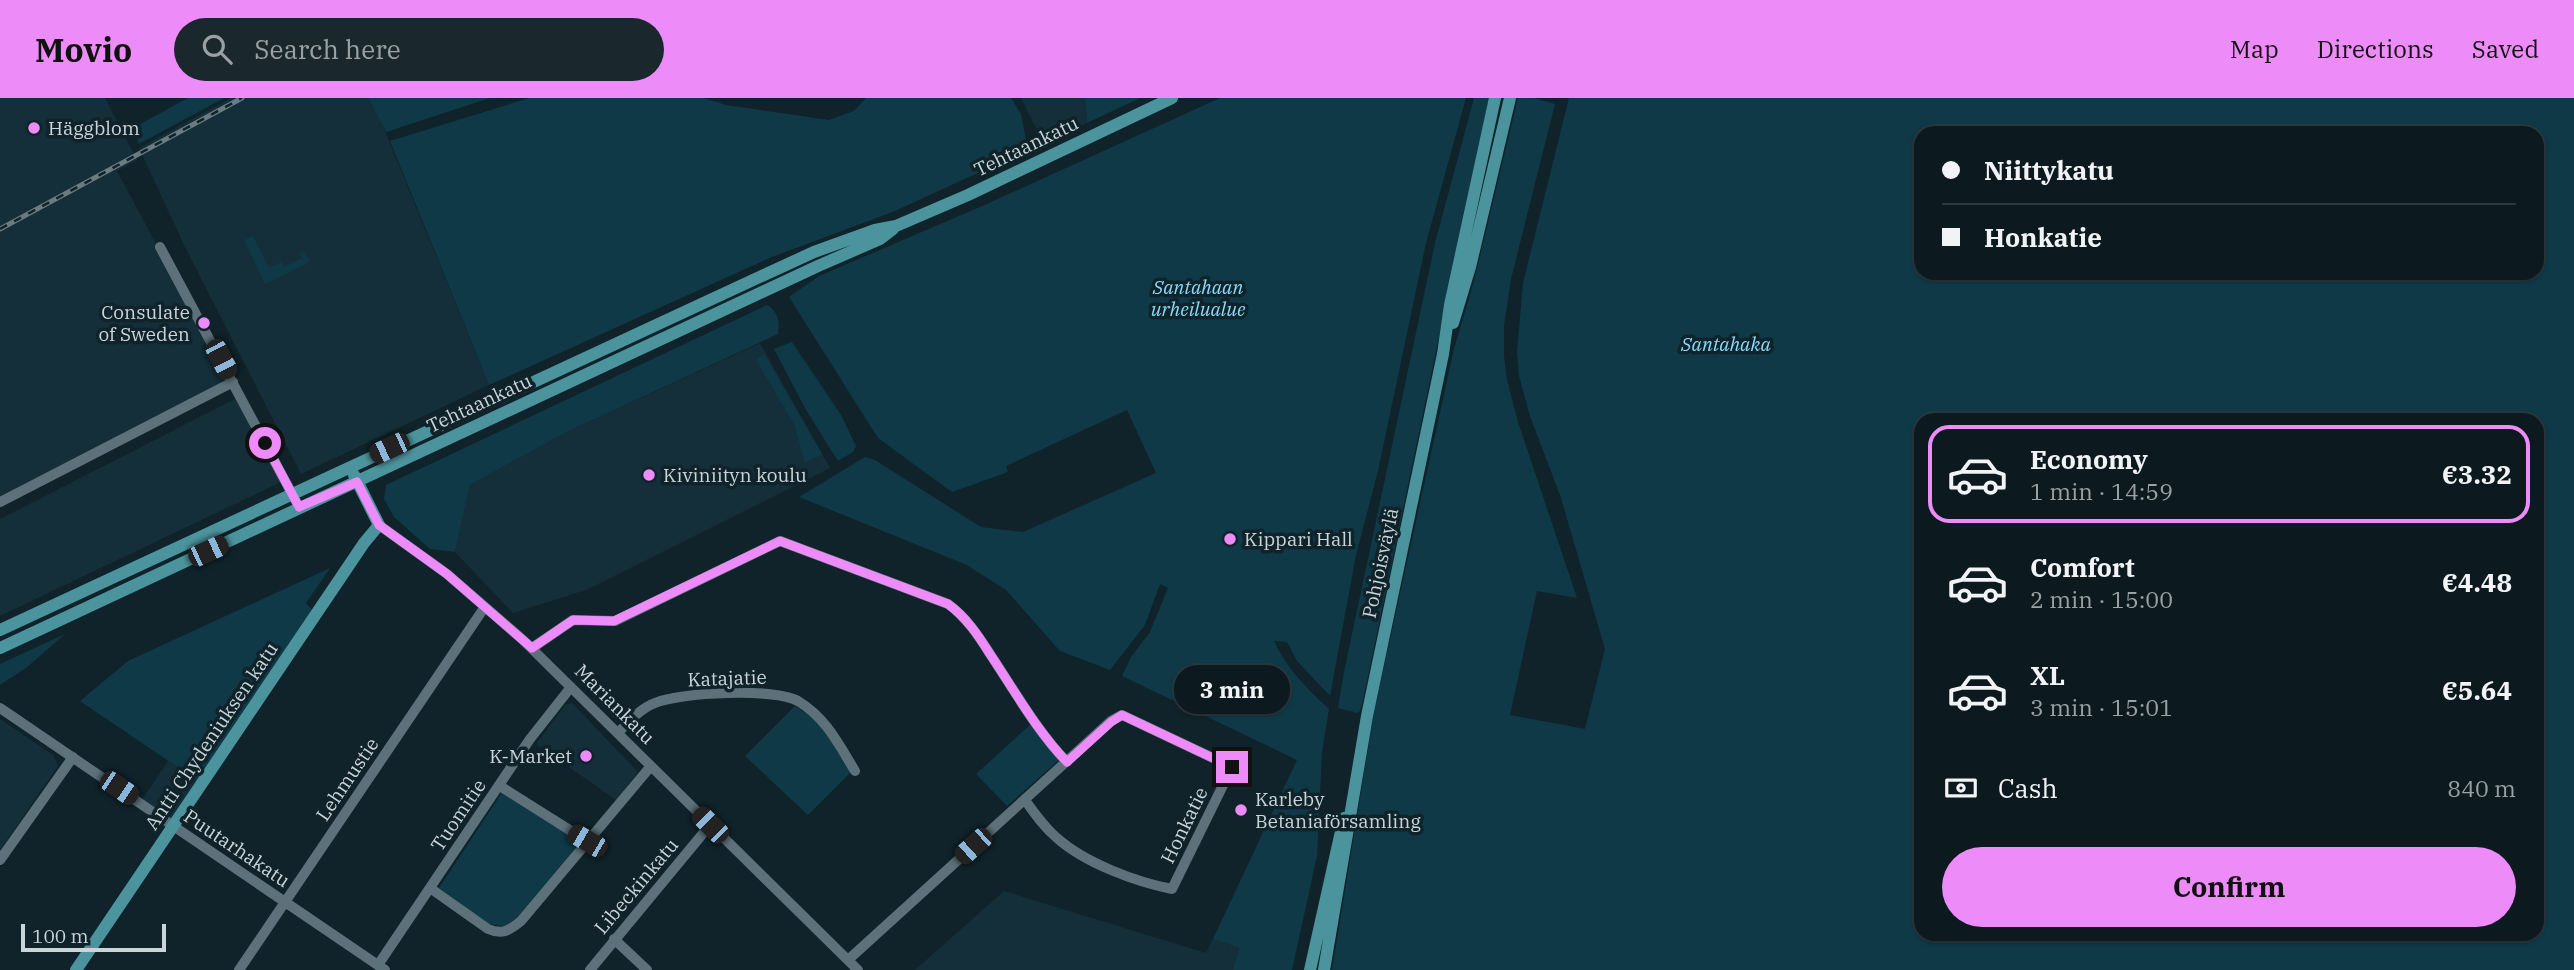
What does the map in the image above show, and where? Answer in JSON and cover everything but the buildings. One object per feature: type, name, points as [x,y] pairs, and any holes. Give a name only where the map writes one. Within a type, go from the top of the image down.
[{"type":"main road","name":"Tehtaankatu","points":[[0,630],[814,252],[875,230],[896,226],[968,195],[1171,98]]},
{"type":"main road","name":"Pohjoisväylä","points":[[1310,970],[1337,844],[1354,781],[1495,98]]},
{"type":"main road","name":"Pohjoisväylä","points":[[1443,354],[1470,267],[1510,98]]},
{"type":"main road","name":"Tehtaankatu","points":[[0,648],[818,265],[880,239],[896,226]]},
{"type":"main road","name":"Mariankatu","points":[[350,467],[379,525]]},
{"type":"main road","name":"Antti Chydeniuksen katu","points":[[76,970],[364,543],[379,525]]},
{"type":"main road","name":"Pohjoisväylä","points":[[1324,970],[1347,845],[1354,781]]},
{"type":"street","points":[[160,247],[299,507]]},
{"type":"street","points":[[0,502],[233,382]]},
{"type":"street","name":"Mariankatu","points":[[379,525],[447,574],[532,648],[858,970]]},
{"type":"street","points":[[532,648],[573,620],[614,621],[780,541],[948,604],[978,636],[1031,715],[1067,762]]},
{"type":"street","name":"Lehmustie","points":[[239,970],[484,608]]},
{"type":"street","name":"Tuomitie","points":[[381,968],[430,888],[530,738],[571,687]]},
{"type":"street","name":"Katajatie","points":[[618,733],[653,703],[667,699],[774,694],[790,697],[822,719],[855,771]]},
{"type":"street","name":"Puutarhakatu","points":[[0,708],[381,968]]},
{"type":"street","name":"Honkatie","points":[[848,960],[1111,722],[1122,715],[1232,767],[1172,889],[1138,880],[1068,847],[1049,831],[1025,800]]},
{"type":"street","points":[[0,860],[73,757]]},
{"type":"street","points":[[430,888],[488,929],[495,932],[509,931],[521,921],[651,766]]},
{"type":"street","points":[[500,786],[587,841]]},
{"type":"street","name":"Libeckinkatu","points":[[590,970],[710,825]]},
{"type":"street","points":[[614,939],[647,970]]},
{"type":"shaded area","points":[[0,98],[105,98],[137,160],[117,171],[229,380],[0,496]]},
{"type":"shaded area","points":[[231,98],[368,98],[382,124],[489,385],[301,474],[184,245],[139,148]]},
{"type":"shaded area","points":[[1021,98],[1085,98],[1087,123],[1044,144]]},
{"type":"shaded area","points":[[760,343],[830,468],[586,590],[513,613],[455,552],[470,485],[565,433]]},
{"type":"shaded area","points":[[237,398],[281,482],[0,616],[0,519]]},
{"type":"shaded area","points":[[572,703],[638,772],[616,800],[536,744],[566,704]]},
{"type":"shaded area","points":[[0,719],[53,755],[58,766],[0,850]]},
{"type":"shaded area","points":[[168,761],[198,781],[171,821],[142,800]]},
{"type":"shaded area","points":[[1004,891],[1206,953],[1213,939],[1239,948],[1233,970],[915,970]]},
{"type":"green space","points":[[188,98],[224,98],[139,144],[133,128]]},
{"type":"green space","points":[[368,98],[490,98],[386,132]]},
{"type":"green space","points":[[529,98],[704,98],[726,105],[829,120],[854,111],[866,98],[1011,98],[1021,114],[1028,150],[895,211],[772,257],[489,385],[390,141]]},
{"type":"green space","points":[[1085,98],[1140,98],[1087,123]]},
{"type":"green space","name":"Santahaan urheilualue","points":[[1220,98],[1466,98],[1426,243],[1378,471],[1356,555],[1330,696],[1297,661],[1287,642],[1274,641],[1298,678],[1329,709],[1322,752],[1317,856],[1292,970],[1233,970],[1239,948],[1213,939],[1297,760],[1122,676],[1131,657],[1150,632],[1168,588],[1160,584],[1145,625],[1110,670],[1060,651],[1006,590],[967,565],[799,497],[865,457],[875,460],[981,527],[1023,532],[1156,473],[1127,410],[1006,466],[1008,472],[952,492],[878,438],[789,297],[819,276],[980,207]]},
{"type":"green space","points":[[1474,98],[1489,98],[1363,700],[1357,713],[1338,708],[1344,672],[1435,243]]},
{"type":"green space","name":"Santahaka","points":[[1518,98],[1534,98],[1555,104],[1511,279],[1504,325],[1504,356],[1518,422],[1577,598],[1537,591],[1510,715],[1585,729],[1605,649],[1561,498],[1530,416],[1519,376],[1517,353],[1523,283],[1569,98],[2574,98],[2574,970],[1332,970],[1374,712],[1454,349],[1474,281]]},
{"type":"green space","points":[[253,236],[269,268],[281,262],[284,267],[302,258],[300,254],[304,251],[310,262],[265,284],[244,240]]},
{"type":"green space","points":[[767,305],[774,310],[777,317],[778,334],[565,433],[470,485],[455,552],[430,549],[394,517],[384,499],[386,485]]},
{"type":"green space","points":[[792,342],[841,415],[856,446],[853,452],[838,461],[806,410],[774,349]]},
{"type":"green space","points":[[764,354],[822,454],[805,463],[794,424],[756,360]]},
{"type":"green space","points":[[330,568],[306,603],[312,610],[198,781],[80,701],[128,661]]},
{"type":"green space","points":[[65,634],[26,668],[0,685],[0,664]]},
{"type":"green space","points":[[795,706],[819,722],[852,771],[808,815],[745,756]]},
{"type":"green space","points":[[1032,723],[1059,760],[1007,806],[976,774]]},
{"type":"green space","points":[[503,791],[580,842],[508,927],[489,924],[439,888]]},
{"type":"railway","points":[[0,229],[242,98]]},
{"type":"place","name":"Häggblom","points":[[34,128]]},
{"type":"place","name":"Consulate of Sweden","points":[[204,323]]},
{"type":"place","name":"Kiviniityn koulu","points":[[649,475]]},
{"type":"place","name":"Kippari Hall","points":[[1230,539]]},
{"type":"place","name":"K-Market","points":[[586,756]]},
{"type":"place","name":"Karleby Betaniaförsamling","points":[[1241,810]]},
{"type":"route","points":[[265,443],[299,507],[357,482],[379,525],[447,574],[532,648],[573,620],[614,621],[768,544],[780,541],[948,604],[963,616],[1067,762],[1122,715],[1232,767]]}]
